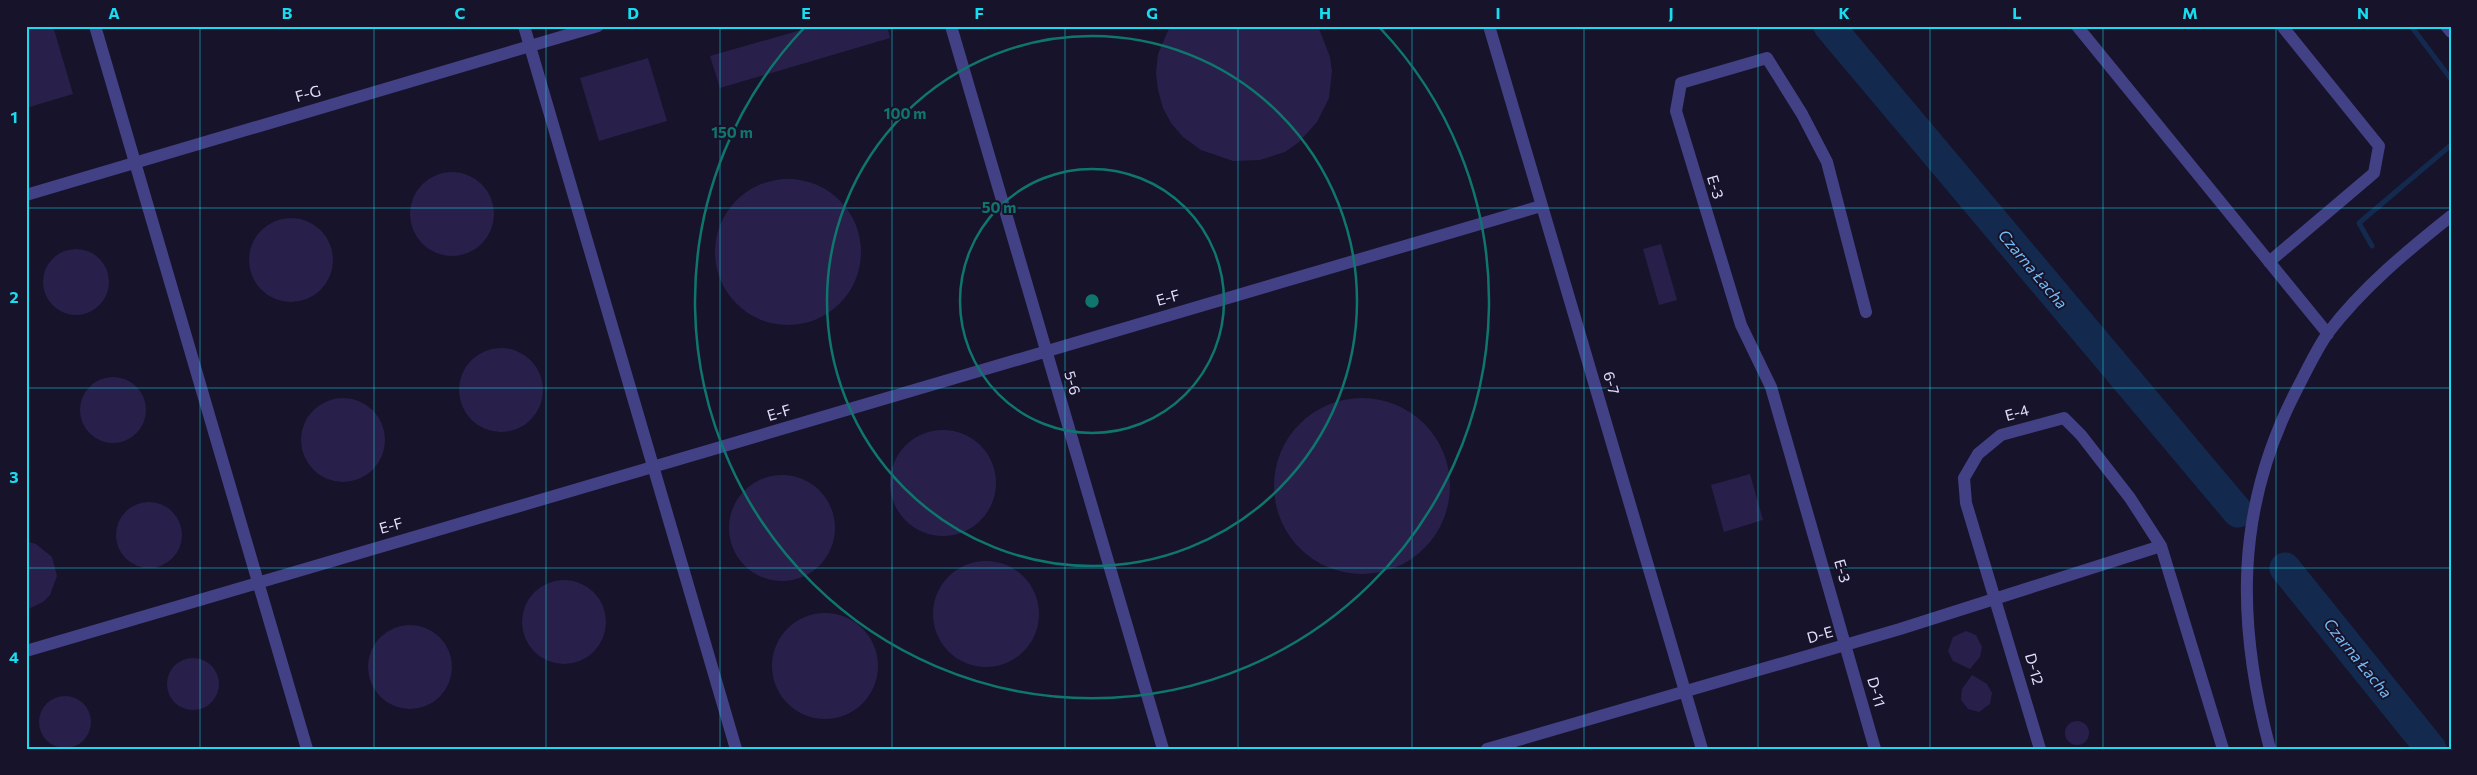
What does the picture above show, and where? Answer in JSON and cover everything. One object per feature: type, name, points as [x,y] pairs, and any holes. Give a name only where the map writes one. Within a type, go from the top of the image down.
[{"type":"street","points":[[95,26],[307,749]]},
{"type":"street","points":[[524,26],[736,749]]},
{"type":"street","name":"F-G","points":[[26,195],[598,26]]},
{"type":"street","name":"5-6","points":[[951,26],[1163,749]]},
{"type":"street","name":"6-7","points":[[1488,26],[1702,749]]},
{"type":"street","points":[[2077,26],[2328,334]]},
{"type":"street","points":[[2269,262],[2374,173],[2379,146],[2282,26]]},
{"type":"street","points":[[2446,26],[2451,32]]},
{"type":"street","name":"E-3","points":[[1846,645],[1771,387],[1741,325],[1676,111],[1681,83],[1767,58],[1802,114],[1827,162],[1866,312]]},
{"type":"street","name":"E-F","points":[[26,651],[1542,206]]},
{"type":"street","points":[[2270,749],[2248,644],[2248,553],[2258,492],[2281,420],[2328,334],[2376,280],[2451,216]]},
{"type":"street","name":"E-4","points":[[1996,599],[1966,503],[1964,478],[1978,454],[2001,435],[2064,418],[2081,435],[2130,498],[2160,546]]},
{"type":"street","points":[[2160,546],[2223,749]]},
{"type":"street","name":"D-E","points":[[1487,749],[1846,645],[2160,546]]},
{"type":"street","name":"D-12","points":[[1996,599],[2040,749]]},
{"type":"street","name":"D-11","points":[[1846,645],[1875,749]]},
{"type":"building","points":[[26,26],[53,26],[73,94],[26,108]]},
{"type":"building","points":[[815,26],[887,26],[890,38],[720,88],[710,56]]},
{"type":"building","points":[[1170,26],[1318,26],[1330,57],[1332,71],[1329,98],[1317,122],[1299,142],[1285,152],[1260,160],[1233,161],[1201,150],[1183,137],[1171,123],[1163,108],[1158,90],[1156,73],[1158,54]]},
{"type":"building","points":[[648,58],[667,121],[599,141],[580,78]]},
{"type":"building","points":[[444,172],[460,172],[476,179],[487,190],[494,206],[491,230],[482,244],[476,249],[460,256],[444,256],[428,249],[417,238],[410,222],[410,206],[417,190],[428,179]]},
{"type":"building","points":[[788,179],[802,180],[816,185],[829,191],[840,200],[849,211],[855,224],[860,238],[860,266],[855,280],[849,293],[840,304],[829,313],[816,319],[802,324],[788,325],[774,324],[760,319],[747,313],[736,304],[727,293],[721,280],[716,266],[715,252],[716,238],[721,224],[727,211],[736,200],[747,191],[760,185],[774,180]]},
{"type":"building","points":[[283,218],[299,218],[315,225],[326,236],[333,252],[330,276],[321,290],[315,295],[299,302],[283,302],[267,295],[256,284],[249,268],[249,252],[256,236],[267,225]]},
{"type":"building","points":[[1661,244],[1677,300],[1659,305],[1643,249]]},
{"type":"building","points":[[76,249],[89,252],[99,259],[106,269],[109,282],[106,295],[99,305],[89,312],[76,315],[63,312],[53,305],[46,295],[43,282],[46,269],[53,259],[63,252]]},
{"type":"building","points":[[493,348],[509,348],[525,355],[536,366],[543,382],[540,406],[531,420],[525,425],[509,432],[493,432],[477,425],[466,414],[459,398],[459,382],[466,366],[477,355]]},
{"type":"building","points":[[113,377],[126,380],[136,387],[143,397],[146,410],[143,423],[136,433],[126,440],[113,443],[100,440],[90,433],[83,423],[80,410],[83,397],[90,387],[100,380]]},
{"type":"building","points":[[335,398],[351,398],[367,405],[378,416],[385,432],[382,456],[373,470],[367,475],[351,482],[335,482],[319,475],[308,464],[301,448],[301,432],[308,416],[319,405]]},
{"type":"building","points":[[1362,398],[1396,405],[1418,418],[1430,430],[1443,452],[1450,486],[1443,520],[1430,542],[1418,554],[1396,567],[1362,574],[1328,567],[1306,554],[1294,542],[1281,520],[1274,486],[1281,452],[1294,430],[1306,418],[1328,405]]},
{"type":"building","points":[[943,430],[963,434],[980,446],[992,463],[996,483],[992,503],[980,520],[963,532],[943,536],[923,532],[906,520],[894,503],[890,483],[894,463],[906,446],[923,434]]},
{"type":"building","points":[[1750,474],[1763,520],[1724,532],[1711,485]]},
{"type":"building","points":[[782,475],[802,479],[819,491],[831,508],[835,528],[831,548],[819,565],[802,577],[782,581],[762,577],[745,565],[733,548],[729,528],[733,508],[745,491],[762,479]]},
{"type":"building","points":[[149,502],[162,505],[172,512],[179,522],[182,535],[179,548],[172,558],[162,565],[149,568],[136,565],[126,558],[119,548],[116,535],[119,522],[126,512],[136,505]]},
{"type":"building","points":[[26,541],[36,544],[52,557],[57,576],[50,595],[43,602],[26,610]]},
{"type":"building","points":[[986,561],[1006,565],[1023,577],[1035,594],[1039,614],[1035,634],[1023,651],[1006,663],[986,667],[966,663],[949,651],[937,634],[933,614],[937,594],[949,577],[966,565]]},
{"type":"building","points":[[556,580],[572,580],[588,587],[599,598],[606,614],[603,638],[594,652],[588,657],[572,664],[556,664],[540,657],[529,646],[522,630],[522,614],[529,598],[540,587]]},
{"type":"building","points":[[825,613],[845,617],[862,629],[874,646],[878,666],[874,686],[862,703],[845,715],[825,719],[805,715],[788,703],[776,686],[772,666],[776,646],[788,629],[805,617]]},
{"type":"building","points":[[402,625],[418,625],[434,632],[445,643],[452,659],[449,683],[440,697],[434,702],[418,709],[402,709],[386,702],[375,691],[368,675],[368,659],[375,643],[386,632]]},
{"type":"building","points":[[1966,631],[1976,635],[1982,647],[1980,657],[1970,669],[1953,661],[1948,651],[1953,637]]},
{"type":"building","points":[[188,658],[198,658],[212,665],[219,679],[219,689],[212,703],[198,710],[188,710],[178,706],[171,699],[167,689],[167,679],[171,669],[178,662]]},
{"type":"building","points":[[1972,675],[1987,684],[1992,693],[1990,704],[1979,712],[1968,709],[1961,700],[1962,689]]},
{"type":"building","points":[[60,696],[70,696],[84,703],[91,717],[91,727],[84,741],[70,748],[60,748],[50,744],[43,737],[39,727],[39,717],[43,707],[50,700]]},
{"type":"building","points":[[2077,721],[2082,722],[2088,728],[2088,738],[2082,744],[2077,745],[2072,744],[2066,738],[2065,733],[2066,728],[2072,722]]},
{"type":"waterway","name":"Czarna Łacha","points":[[1829,26],[2238,512]]},
{"type":"waterway","points":[[2411,26],[2451,79]]},
{"type":"waterway","points":[[2372,246],[2359,223],[2451,145]]},
{"type":"waterway","name":"Czarna Łacha","points":[[2285,568],[2431,749]]}]
